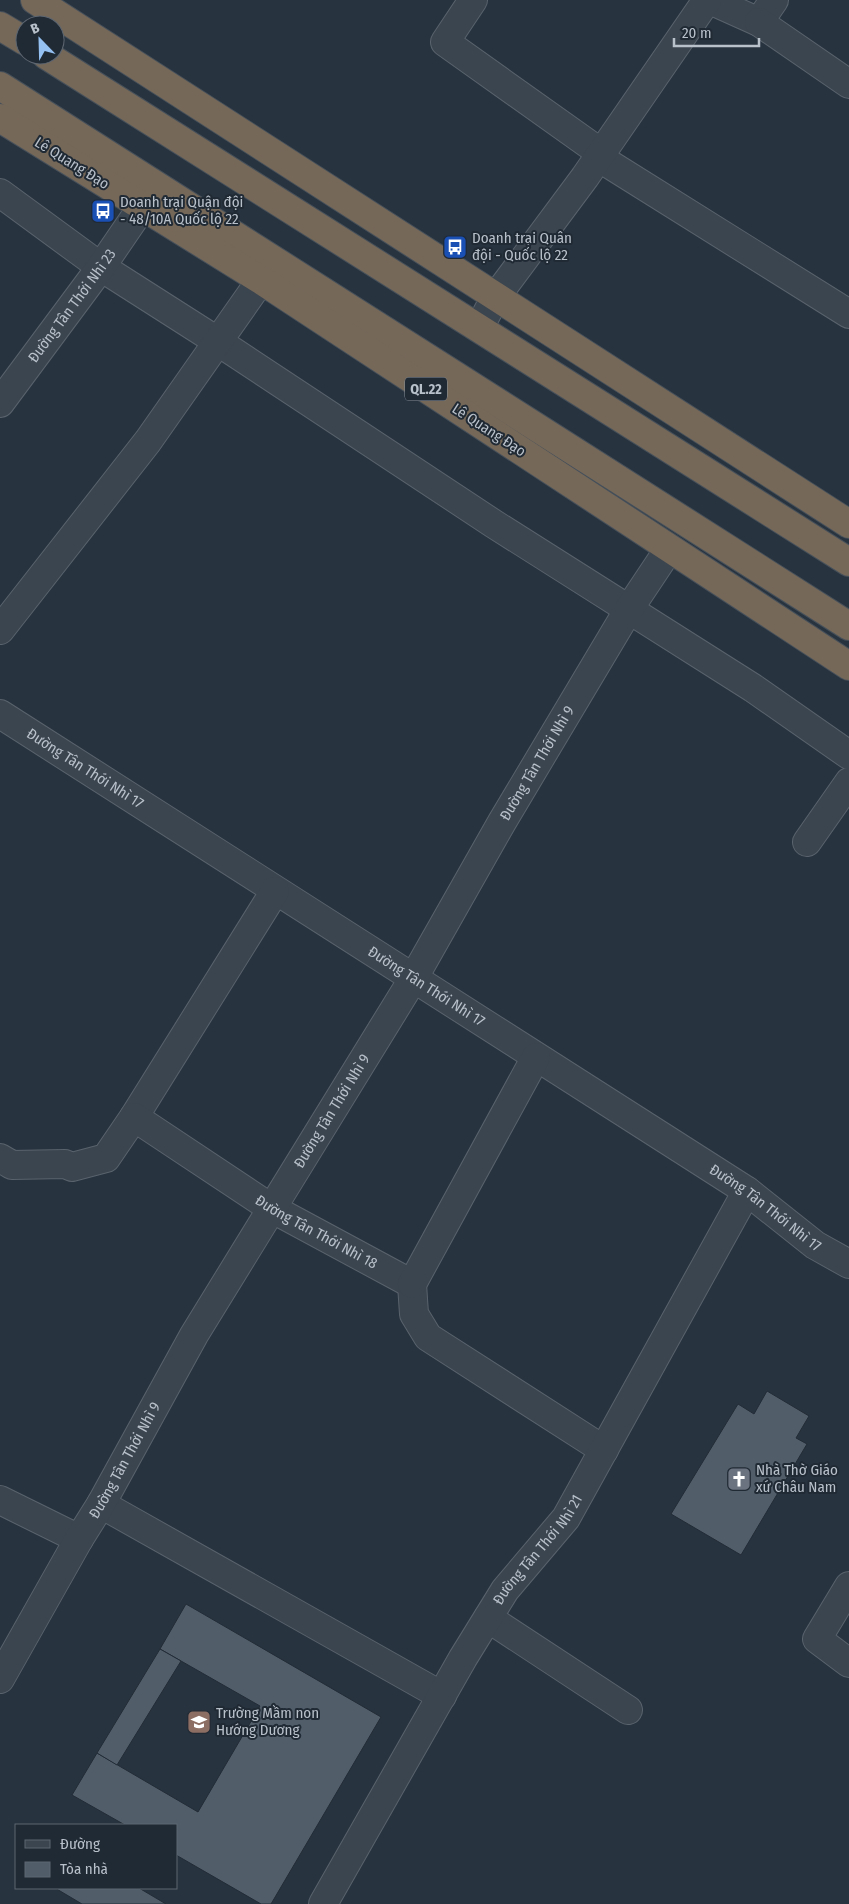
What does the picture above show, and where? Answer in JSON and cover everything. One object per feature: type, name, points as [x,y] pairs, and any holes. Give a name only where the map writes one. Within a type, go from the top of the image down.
[{"type":"highway","points":[[35,0],[495,298],[849,524]]},
{"type":"highway","points":[[0,26],[15,36]]},
{"type":"highway","points":[[62,65],[849,562]]},
{"type":"highway","name":"Lê Quang Đạo","points":[[0,86],[849,626]]},
{"type":"highway","name":"Lê Quang Đạo","points":[[0,118],[261,280],[849,666]]},
{"type":"street","points":[[473,0],[445,42],[600,155],[849,314]]},
{"type":"street","points":[[479,328],[495,298],[600,155],[708,0],[767,11],[849,84]]},
{"type":"street","points":[[0,193],[101,267],[217,341],[494,524],[753,688],[849,755]]},
{"type":"street","name":"Đường Tân Thới Nhì 23","points":[[0,403],[101,267],[142,207]]},
{"type":"street","points":[[0,630],[148,441],[261,280]]},
{"type":"street","name":"Đường Tân Thới Nhì 9","points":[[0,1679],[79,1539],[101,1504],[194,1335],[413,979],[502,822],[629,609],[669,549]]},
{"type":"street","name":"Đường Tân Thới Nhì 17","points":[[0,714],[747,1191],[815,1245],[849,1264]]},
{"type":"street","points":[[807,842],[849,782]]},
{"type":"street","points":[[0,1158],[12,1165],[65,1164],[72,1167],[106,1158],[134,1117],[275,890]]},
{"type":"street","points":[[536,1057],[412,1284],[414,1314],[428,1336],[604,1450]]},
{"type":"street","name":"Đường Tân Thới Nhì 18","points":[[134,1117],[271,1208],[412,1284]]},
{"type":"street","name":"Đường Tân Thới Nhì 21","points":[[322,1904],[505,1590],[566,1518],[747,1191]]},
{"type":"street","points":[[0,1500],[79,1539]]},
{"type":"street","points":[[101,1504],[442,1696]]},
{"type":"street","points":[[849,1586],[817,1639],[849,1663]]},
{"type":"street","points":[[488,1618],[628,1710]]},
{"type":"building","name":"Nhà Thờ Giáo xứ Châu Nam","points":[[767,1391],[809,1416],[796,1438],[807,1444],[741,1555],[671,1514],[738,1404],[754,1414]]},
{"type":"building","points":[[186,1604],[381,1717],[271,1904],[261,1904],[178,1856],[178,1824],[123,1824],[72,1795],[97,1753],[198,1812],[260,1706],[160,1649]]},
{"type":"building","points":[[160,1649],[181,1661],[117,1765],[97,1753]]},
{"type":"building","points":[[57,1889],[141,1889],[166,1904],[82,1904]]},
{"type":"place","name":"Doanh trại Quận đội - 48/10A Quốc lộ 22","points":[[103,211]]},
{"type":"place","name":"Doanh trại Quân đội - Quốc lộ 22","points":[[455,247]]},
{"type":"place","name":"Nhà Thờ Giáo xứ Châu Nam","points":[[739,1479]]},
{"type":"place","name":"Trường Mầm non Hướng Dương","points":[[199,1722]]}]
